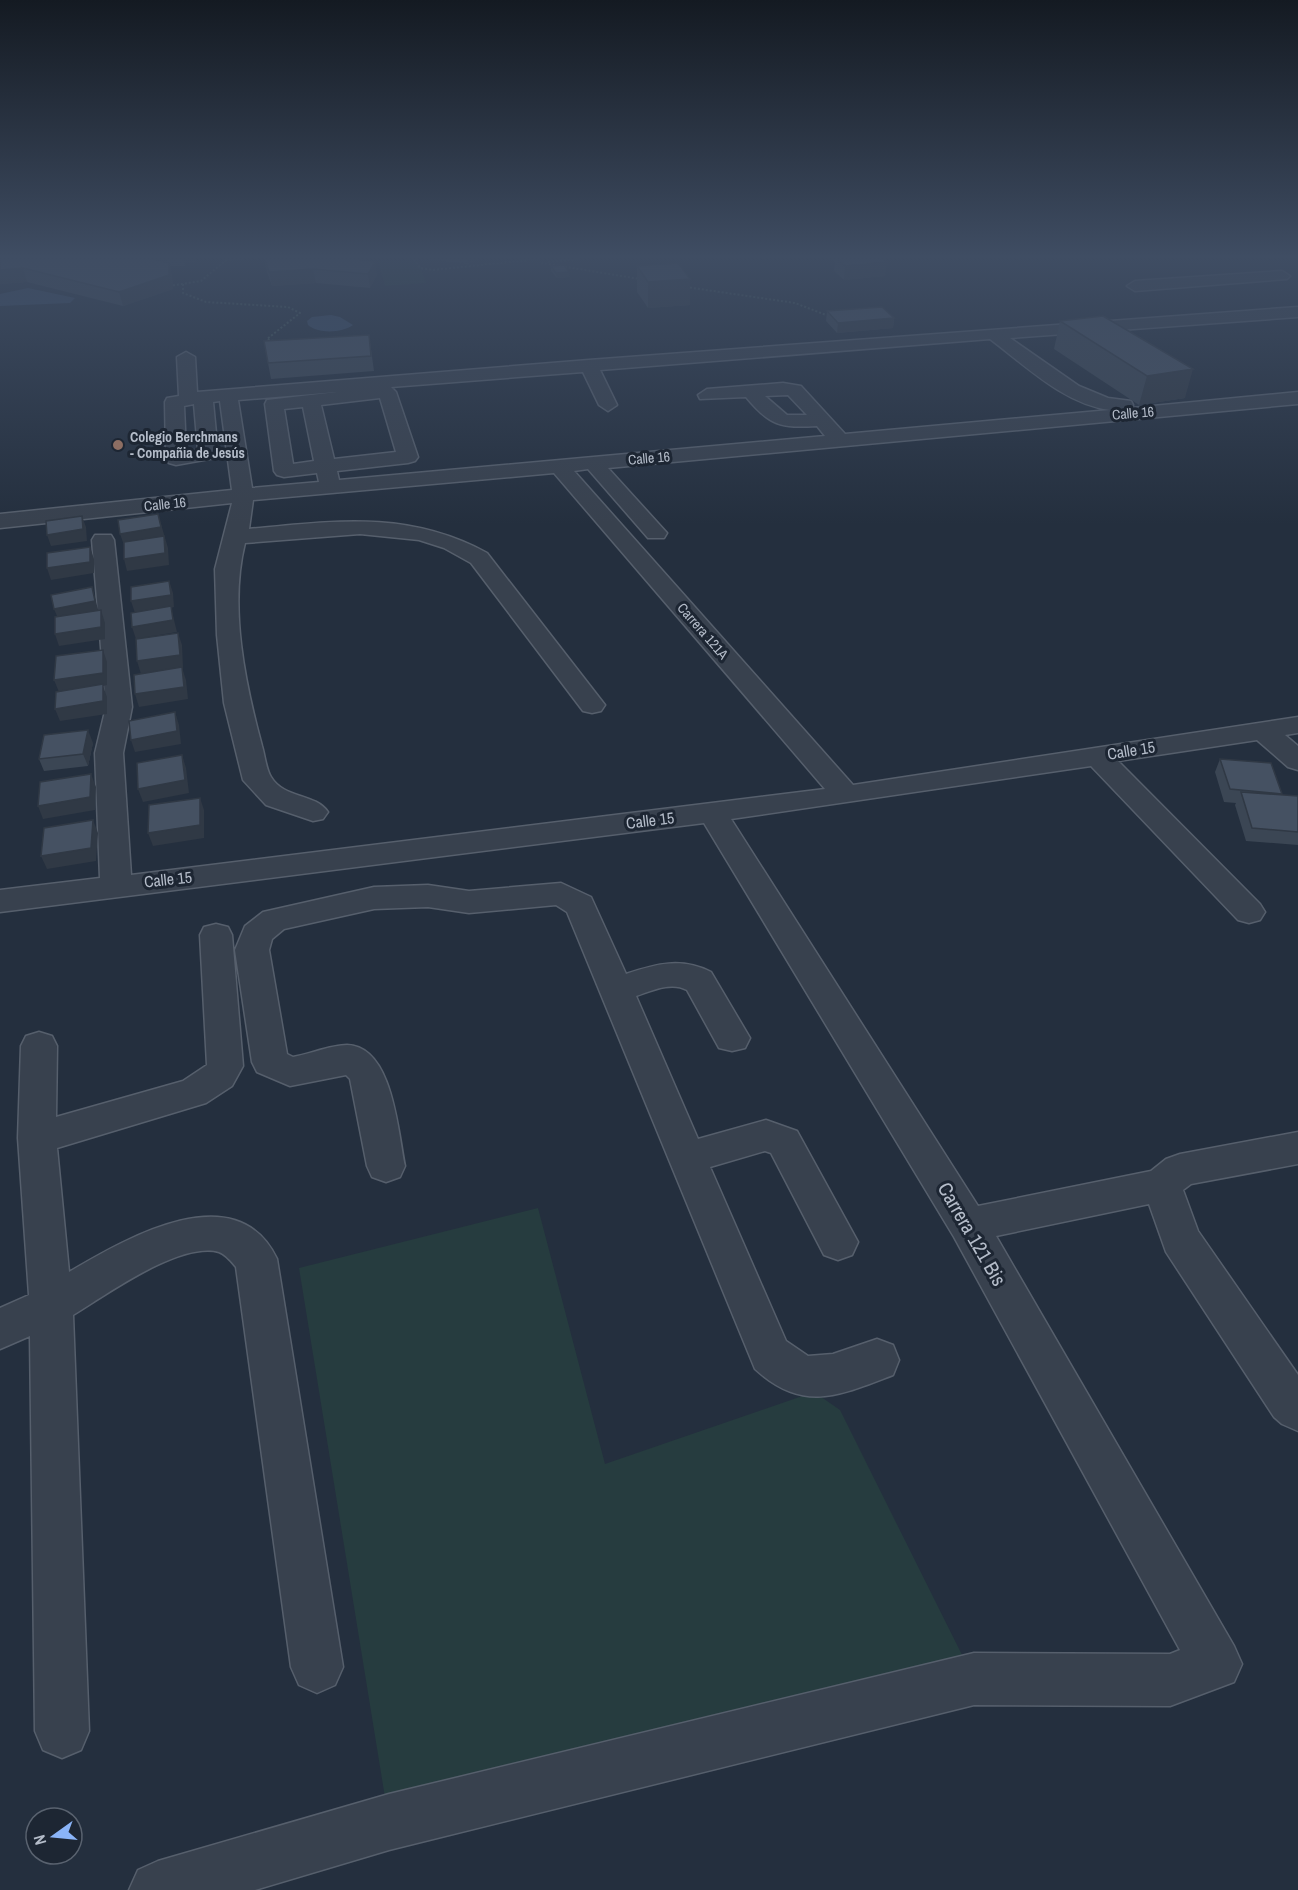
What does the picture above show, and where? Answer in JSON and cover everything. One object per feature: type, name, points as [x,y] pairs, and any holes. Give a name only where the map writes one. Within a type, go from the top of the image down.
[{"type":"street","points":[[186,357],[196,398],[208,454],[182,459],[175,458],[173,405],[177,400],[196,398],[228,394],[816,347]]},
{"type":"street","points":[[1013,347],[1083,396],[1107,405],[1128,405]]},
{"type":"street","points":[[589,365],[608,405]]},
{"type":"street","points":[[707,395],[794,390],[840,440]]},
{"type":"street","points":[[387,392],[408,457],[326,466],[285,471],[274,404],[387,392]]},
{"type":"street","points":[[752,392],[775,419],[785,422],[822,420]]},
{"type":"street","points":[[228,394],[243,495],[242,513],[227,569],[229,635],[237,703],[257,780],[276,799],[313,812]]},
{"type":"street","name":"Calle 16","points":[[0,521],[243,495],[1298,398]]},
{"type":"street","points":[[311,400],[330,487]]},
{"type":"street","points":[[181,502],[182,459]]},
{"type":"street","points":[[593,463],[656,533]]},
{"type":"street","name":"Carrera 121A","points":[[559,466],[846,795]]},
{"type":"street","points":[[234,537],[381,527],[408,530],[460,545],[479,558],[592,705]]},
{"type":"street","points":[[103,540],[119,707],[109,753],[116,859],[115,885]]},
{"type":"street","name":"Calle 15","points":[[0,900],[424,850],[846,795],[1298,726]]},
{"type":"street","points":[[1263,730],[1298,761]]},
{"type":"street","points":[[1097,756],[1249,912]]},
{"type":"street","name":"Carrera 121 Bis","points":[[158,1890],[389,1822],[974,1678],[1170,1680],[1216,1664],[968,1225],[712,812]]},
{"type":"street","points":[[424,850],[429,896]]},
{"type":"street","points":[[386,1167],[367,1074],[359,1065],[348,1059],[290,1072],[270,1062],[252,950],[257,934],[274,920],[374,898],[429,896],[469,902],[545,893],[561,894],[580,905],[770,1355],[786,1371],[810,1380],[877,1360]]},
{"type":"street","points":[[37,1138],[193,1093],[221,1074],[225,1066],[216,935]]},
{"type":"street","points":[[616,990],[671,974],[691,975],[699,981],[732,1038]]},
{"type":"street","points":[[39,1046],[37,1138],[51,1305],[62,1731]]},
{"type":"street","points":[[688,1158],[766,1135],[778,1137],[784,1142],[838,1242]]},
{"type":"street","points":[[968,1225],[1162,1185],[1180,1170],[1298,1148]]},
{"type":"street","points":[[1162,1185],[1180,1239],[1290,1402],[1298,1409]]},
{"type":"street","points":[[0,1329],[51,1305],[160,1245],[196,1236],[223,1235],[242,1246],[256,1259],[317,1667]]},
{"type":"green space","points":[[538,1208],[605,1464],[814,1392],[840,1410],[974,1679],[389,1822],[299,1268]]},
{"type":"building","points":[[265,347],[370,347],[371,356],[268,363]]},
{"type":"building","points":[[1101,347],[1156,347],[1193,369],[1147,376]]},
{"type":"building","points":[[158,514],[161,527],[120,534],[118,520]]},
{"type":"building","points":[[82,516],[83,529],[47,535],[46,521]]},
{"type":"building","points":[[164,536],[165,553],[124,559],[124,542]]},
{"type":"building","points":[[90,547],[90,562],[47,568],[47,553]]},
{"type":"building","points":[[169,581],[171,595],[131,601],[131,587]]},
{"type":"building","points":[[92,587],[95,601],[54,609],[51,595]]},
{"type":"building","points":[[171,606],[173,620],[132,627],[131,613]]},
{"type":"building","points":[[101,610],[101,627],[55,634],[55,617]]},
{"type":"building","points":[[178,633],[180,655],[137,661],[136,639]]},
{"type":"building","points":[[103,650],[103,673],[54,680],[56,656]]},
{"type":"building","points":[[182,667],[184,687],[135,694],[134,675]]},
{"type":"building","points":[[103,684],[103,701],[55,709],[56,692]]},
{"type":"building","points":[[175,712],[177,731],[131,740],[129,721]]},
{"type":"building","points":[[88,730],[83,754],[39,759],[44,735]]},
{"type":"building","points":[[182,755],[185,780],[138,789],[137,763]]},
{"type":"building","points":[[1220,759],[1271,763],[1282,794],[1230,789]]},
{"type":"building","points":[[91,774],[90,797],[38,806],[40,782]]},
{"type":"building","points":[[1241,792],[1298,796],[1298,832],[1252,828]]},
{"type":"building","points":[[200,798],[200,825],[148,833],[149,805]]},
{"type":"building","points":[[93,820],[91,848],[41,856],[44,828]]},
{"type":"place","name":"Colegio Berchmans - Compañia de Jesús","points":[[118,445]]}]
